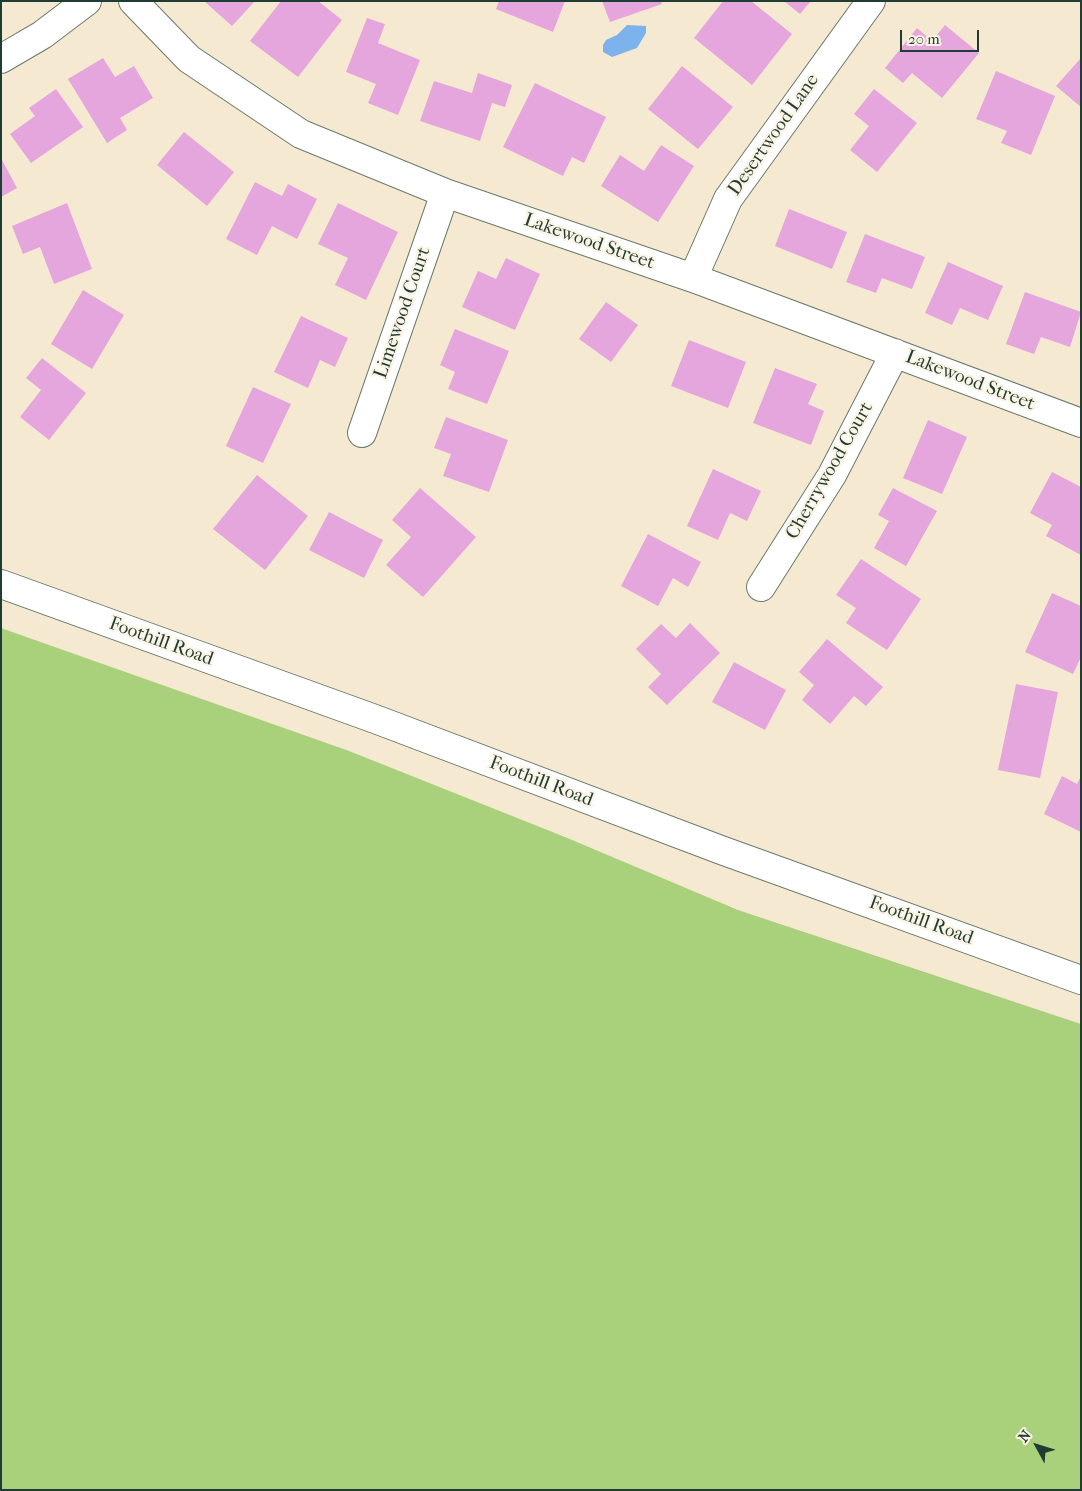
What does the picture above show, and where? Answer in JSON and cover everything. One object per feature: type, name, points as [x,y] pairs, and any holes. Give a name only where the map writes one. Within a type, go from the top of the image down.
[{"type":"street","points":[[1,59],[42,35],[86,1]]},
{"type":"street","name":"Lakewood Street","points":[[132,1],[189,59],[301,134],[445,193],[693,278],[1081,424]]},
{"type":"street","name":"Desertwood Lane","points":[[693,278],[728,199],[872,1]]},
{"type":"street","name":"Limewood Court","points":[[362,433],[445,193]]},
{"type":"street","name":"Cherrywood Court","points":[[761,587],[832,475],[895,353]]},
{"type":"street","name":"Foothill Road","points":[[1,584],[375,719],[721,850],[1081,980]]},
{"type":"green space","points":[[1,628],[349,751],[565,837],[738,910],[1081,1024],[1081,1490],[1,1490]]},
{"type":"water","points":[[627,25],[646,26],[646,33],[637,48],[612,57],[603,52],[603,45],[606,40],[617,35]]},
{"type":"building","points":[[204,1],[255,1],[232,26]]},
{"type":"building","points":[[281,1],[318,1],[342,20],[298,77],[250,41]]},
{"type":"building","points":[[499,1],[565,1],[553,32],[496,9]]},
{"type":"building","points":[[602,1],[661,1],[662,4],[610,22]]},
{"type":"building","points":[[723,1],[751,1],[792,34],[752,85],[694,38]]},
{"type":"building","points":[[784,1],[811,1],[800,14]]},
{"type":"building","points":[[367,18],[385,24],[378,43],[420,60],[398,115],[368,103],[376,84],[346,72]]},
{"type":"building","points":[[945,25],[979,53],[942,98],[912,73],[903,83],[885,68],[917,28],[932,41]]},
{"type":"building","points":[[103,58],[115,77],[134,66],[153,98],[120,118],[127,130],[107,143],[68,79]]},
{"type":"building","points":[[1081,58],[1081,107],[1056,86]]},
{"type":"building","points":[[682,66],[733,107],[698,149],[648,109]]},
{"type":"building","points":[[996,71],[1055,96],[1031,155],[1001,143],[1007,131],[976,119]]},
{"type":"building","points":[[478,73],[512,85],[505,107],[492,103],[480,141],[420,121],[434,81],[472,93]]},
{"type":"building","points":[[535,83],[606,117],[584,163],[572,157],[563,176],[503,147]]},
{"type":"building","points":[[56,89],[83,127],[31,163],[10,134],[35,116],[29,108]]},
{"type":"building","points":[[874,89],[917,123],[877,172],[850,150],[869,126],[854,114]]},
{"type":"building","points":[[184,132],[234,172],[207,206],[157,165]]},
{"type":"building","points":[[661,145],[694,166],[658,222],[601,186],[620,155],[644,171]]},
{"type":"building","points":[[1,158],[17,188],[1,197]]},
{"type":"building","points":[[255,182],[282,196],[288,184],[317,199],[297,239],[272,226],[257,255],[226,239]]},
{"type":"building","points":[[67,203],[92,269],[54,284],[40,247],[23,254],[12,226]]},
{"type":"building","points":[[338,203],[398,232],[366,300],[335,285],[348,258],[318,244]]},
{"type":"building","points":[[789,209],[847,232],[832,269],[775,246]]},
{"type":"building","points":[[865,234],[925,257],[912,289],[882,278],[876,293],[846,282]]},
{"type":"building","points":[[506,258],[540,274],[515,330],[462,307],[478,271],[496,279]]},
{"type":"building","points":[[948,262],[1003,286],[988,320],[960,308],[952,325],[925,313]]},
{"type":"building","points":[[83,290],[124,315],[92,369],[51,344]]},
{"type":"building","points":[[1025,292],[1081,312],[1070,347],[1041,337],[1034,354],[1006,344]]},
{"type":"building","points":[[606,302],[638,325],[611,362],[579,339]]},
{"type":"building","points":[[301,316],[348,338],[335,367],[320,360],[308,388],[274,372]]},
{"type":"building","points":[[455,329],[509,351],[487,404],[448,389],[455,372],[440,365]]},
{"type":"building","points":[[689,340],[746,362],[728,408],[671,386]]},
{"type":"building","points":[[42,358],[86,393],[49,440],[20,417],[41,390],[26,378]]},
{"type":"building","points":[[775,368],[817,384],[808,404],[824,411],[811,445],[753,423]]},
{"type":"building","points":[[253,387],[291,404],[263,463],[226,446]]},
{"type":"building","points":[[446,417],[508,440],[489,492],[443,476],[451,454],[434,448]]},
{"type":"building","points":[[928,420],[967,437],[942,494],[903,478]]},
{"type":"building","points":[[713,469],[761,491],[747,521],[730,513],[718,540],[687,526]]},
{"type":"building","points":[[1052,472],[1081,487],[1081,555],[1046,536],[1052,525],[1030,513]]},
{"type":"building","points":[[257,475],[308,516],[265,570],[213,529]]},
{"type":"building","points":[[420,488],[476,537],[423,597],[386,565],[411,537],[392,520]]},
{"type":"building","points":[[893,488],[937,511],[906,566],[874,548],[889,521],[878,515]]},
{"type":"building","points":[[329,512],[383,540],[364,578],[309,550]]},
{"type":"building","points":[[648,534],[701,562],[688,587],[673,578],[658,606],[621,586]]},
{"type":"building","points":[[861,559],[921,599],[887,650],[846,623],[856,608],[836,595]]},
{"type":"building","points":[[1052,593],[1081,606],[1081,657],[1073,674],[1025,652]]},
{"type":"building","points":[[690,623],[720,653],[667,705],[648,687],[661,674],[636,649],[661,624],[676,638]]},
{"type":"building","points":[[827,639],[883,687],[866,706],[854,696],[830,724],[802,700],[814,685],[799,672]]},
{"type":"building","points":[[734,662],[786,690],[765,730],[712,702]]},
{"type":"building","points":[[1016,684],[1058,692],[1040,778],[998,770]]},
{"type":"building","points":[[1062,776],[1077,784],[1081,776],[1081,832],[1044,814]]}]
